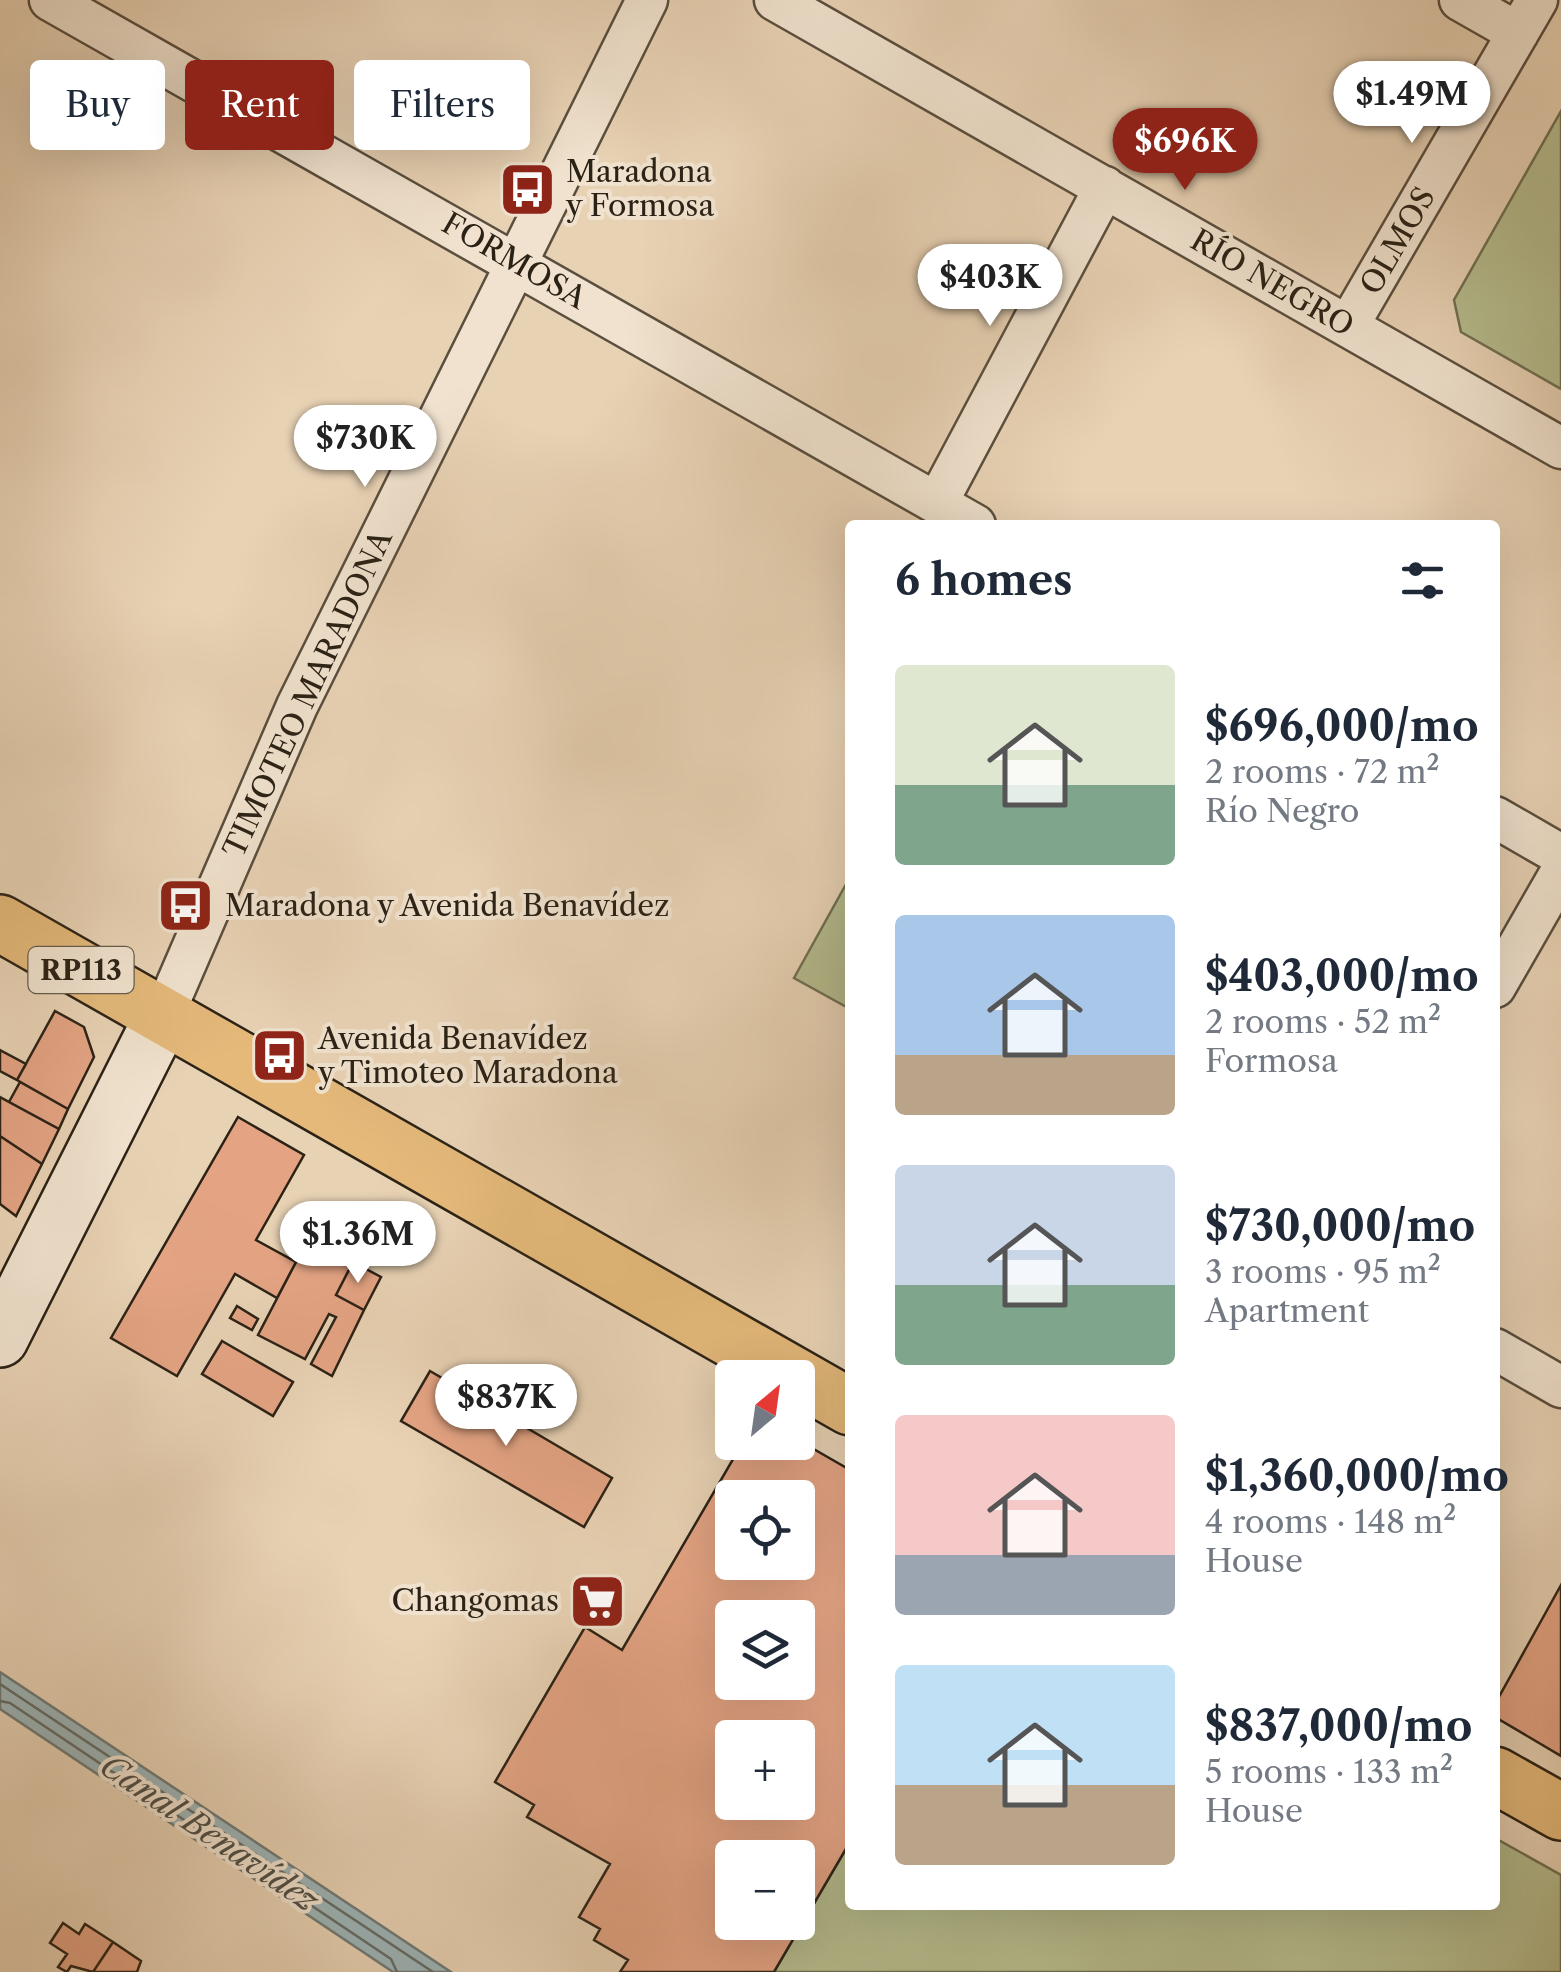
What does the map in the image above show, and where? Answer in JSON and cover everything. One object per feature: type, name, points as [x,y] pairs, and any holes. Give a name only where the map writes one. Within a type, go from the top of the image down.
[{"type":"main road","name":"RP113","points":[[0,923],[845,1404]]},
{"type":"main road","points":[[1500,1777],[1561,1812]]},
{"type":"street","name":"FORMOSA","points":[[50,0],[967,520]]},
{"type":"street","name":"TIMOTEO MARADONA","points":[[163,1016],[297,706],[646,0]]},
{"type":"street","name":"RÍO NEGRO","points":[[775,0],[1561,448]]},
{"type":"street","points":[[1460,0],[1527,16]]},
{"type":"street","name":"OLMOS","points":[[1348,326],[1527,16]]},
{"type":"street","points":[[937,503],[1105,187]]},
{"type":"street","points":[[1500,821],[1561,854]]},
{"type":"street","points":[[1500,978],[1561,872]]},
{"type":"street","points":[[0,1339],[163,1016]]},
{"type":"street","points":[[1500,1351],[1561,1387]]},
{"type":"green space","points":[[1561,111],[1561,389],[1461,332],[1454,300]]},
{"type":"green space","points":[[845,886],[845,1006],[794,978]]},
{"type":"green space","points":[[1500,1841],[1561,1875],[1561,1972],[774,1972],[793,1940],[815,1940],[815,1902],[845,1851],[845,1910],[1500,1910]]},
{"type":"water","name":"Canal Benavídez","points":[[0,1672],[451,1972],[393,1972],[0,1709]]},
{"type":"building","points":[[55,1011],[84,1027],[94,1057],[68,1109],[17,1080]]},
{"type":"building","points":[[0,1050],[26,1064],[17,1080],[0,1071]]},
{"type":"building","points":[[20,1082],[68,1109],[59,1129],[9,1102]]},
{"type":"building","points":[[0,1097],[59,1129],[42,1164],[0,1136]]},
{"type":"building","points":[[238,1117],[304,1155],[256,1240],[296,1262],[277,1298],[235,1274],[177,1376],[111,1338]]},
{"type":"building","points":[[0,1136],[42,1164],[16,1216],[0,1204]]},
{"type":"building","points":[[308,1239],[353,1262],[336,1295],[364,1310],[332,1376],[311,1364],[336,1317],[329,1314],[305,1359],[258,1335]]},
{"type":"building","points":[[353,1262],[381,1277],[364,1310],[336,1295]]},
{"type":"building","points":[[237,1306],[258,1319],[252,1330],[230,1318]]},
{"type":"building","points":[[222,1341],[293,1382],[273,1416],[202,1374]]},
{"type":"building","points":[[430,1371],[612,1478],[584,1527],[401,1421]]},
{"type":"building","points":[[815,1450],[845,1467],[845,1851],[815,1902],[815,1840],[715,1840],[715,1940],[793,1940],[774,1972],[620,1972],[628,1960],[594,1940],[600,1929],[579,1917],[610,1864],[527,1817],[534,1805],[495,1782],[585,1627],[622,1650],[715,1490],[715,1580],[815,1580],[815,1480],[721,1480],[733,1460],[815,1460]]},
{"type":"building","points":[[1561,1585],[1561,1756],[1500,1720],[1500,1695]]},
{"type":"building","points":[[63,1923],[79,1934],[85,1924],[113,1942],[93,1972],[71,1966],[67,1972],[58,1967],[67,1954],[50,1943]]},
{"type":"building","points":[[113,1942],[141,1961],[137,1972],[93,1972]]},
{"type":"place","name":"Maradona y Formosa","points":[[527,189]]},
{"type":"place","name":"Maradona y Avenida Benavídez","points":[[186,906]]},
{"type":"place","name":"Avenida Benavídez y Timoteo Maradona","points":[[279,1056]]},
{"type":"place","name":"Changomas","points":[[598,1601]]}]
